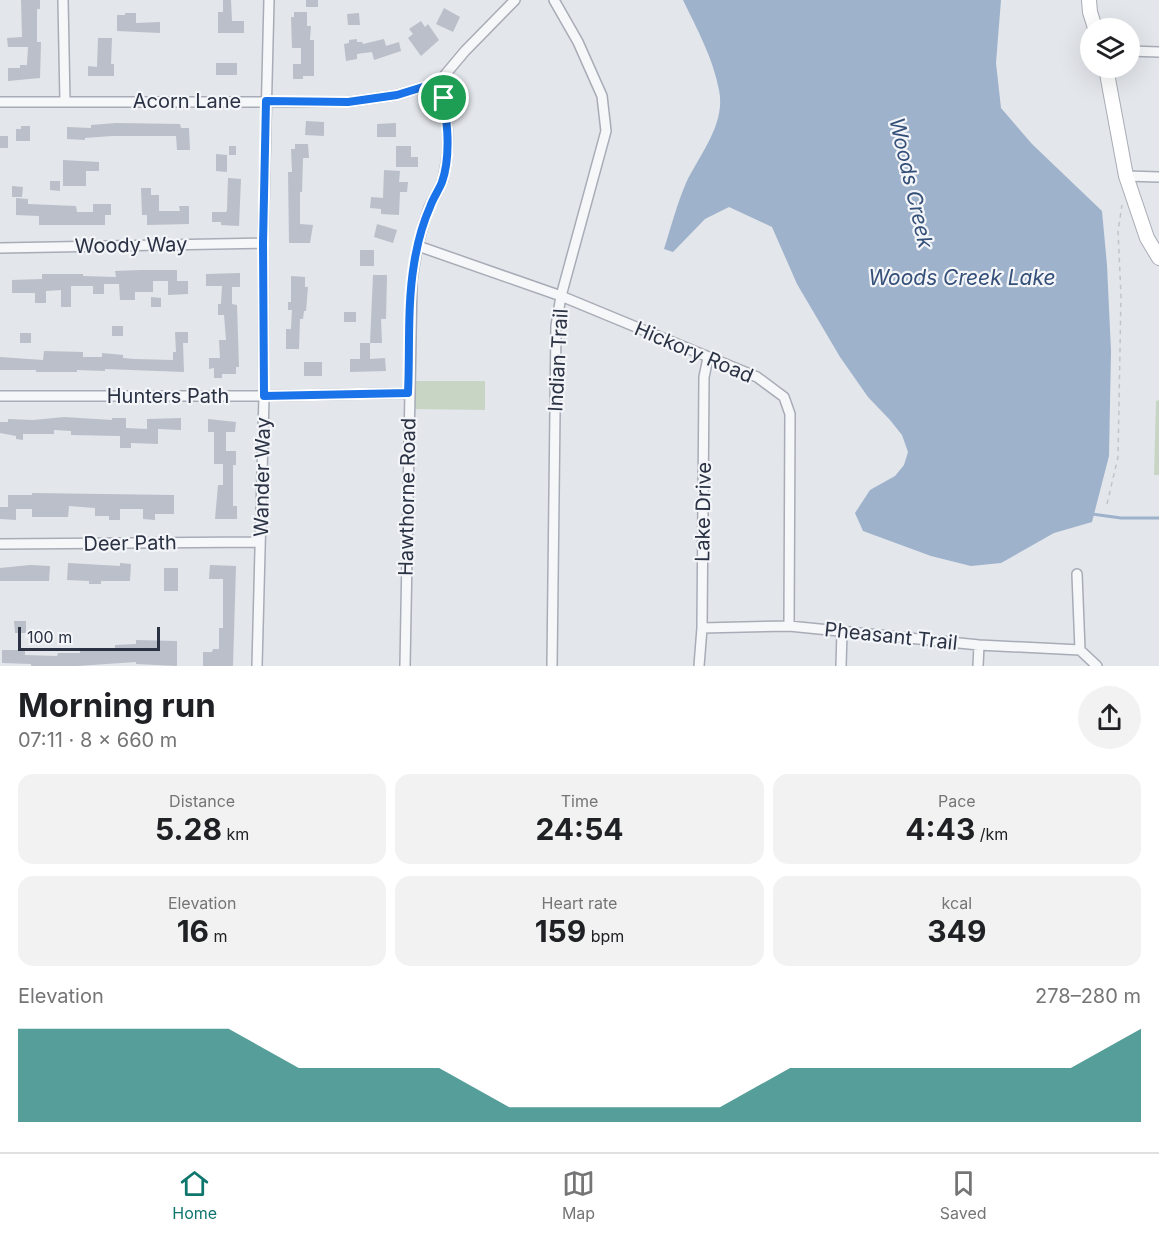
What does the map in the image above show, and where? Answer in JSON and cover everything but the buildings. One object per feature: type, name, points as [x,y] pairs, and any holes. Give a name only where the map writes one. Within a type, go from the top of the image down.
[{"type":"street","points":[[63,0],[65,102]]},
{"type":"street","name":"Wander Way","points":[[258,666],[264,396],[263,243],[269,0]]},
{"type":"street","points":[[439,82],[465,51],[515,0]]},
{"type":"street","name":"Indian Trail","points":[[552,666],[556,326],[561,296],[606,131],[602,96],[578,42],[554,0]]},
{"type":"street","points":[[1089,0],[1092,18]]},
{"type":"street","points":[[1140,51],[1159,52]]},
{"type":"street","points":[[1108,78],[1126,176],[1147,238],[1159,258]]},
{"type":"street","name":"Acorn Lane","points":[[0,102],[348,102],[397,95],[439,82]]},
{"type":"street","name":"Hawthorne Road","points":[[405,666],[408,393],[412,281],[418,246],[430,206],[442,181],[446,160],[447,129],[444,98],[439,82]]},
{"type":"street","points":[[1126,176],[1159,177]]},
{"type":"street","name":"Woody Way","points":[[0,248],[263,243]]},
{"type":"street","name":"Hickory Road","points":[[418,246],[561,296],[757,377],[784,397],[790,414],[789,626]]},
{"type":"street","name":"Lake Drive","points":[[699,666],[702,628],[704,377],[708,358]]},
{"type":"street","name":"Hunters Path","points":[[0,396],[264,396],[408,393]]},
{"type":"street","name":"Deer Path","points":[[0,544],[260,542]]},
{"type":"street","points":[[1077,574],[1080,650],[1097,666]]},
{"type":"street","name":"Pheasant Trail","points":[[702,628],[789,626],[979,645],[1080,650]]},
{"type":"street","points":[[841,666],[842,631]]},
{"type":"street","points":[[978,666],[979,645]]},
{"type":"path","points":[[1107,504],[1118,457],[1121,296],[1118,231],[1122,205],[1134,199]]},
{"type":"green space","points":[[415,381],[485,381],[485,410],[415,409]]},
{"type":"green space","points":[[1159,400],[1159,475],[1154,475],[1156,401]]},
{"type":"water","name":"Woods Creek Lake","points":[[683,0],[1001,0],[996,63],[1001,108],[1032,144],[1102,211],[1111,351],[1109,456],[1092,522],[1054,533],[1001,563],[971,566],[931,556],[863,531],[855,513],[870,490],[895,476],[904,465],[908,452],[902,435],[868,397],[840,357],[797,284],[772,227],[729,207],[705,219],[673,252],[664,249],[686,183],[715,127],[720,103],[713,67]]},
{"type":"waterway","name":"Woods Creek","points":[[1092,514],[1121,518],[1159,518]]},
{"type":"route","points":[[439,82],[444,98],[447,129],[446,160],[442,181],[423,226],[414,263],[408,393],[264,396],[263,243],[266,101],[348,102],[397,95],[439,82]]}]
